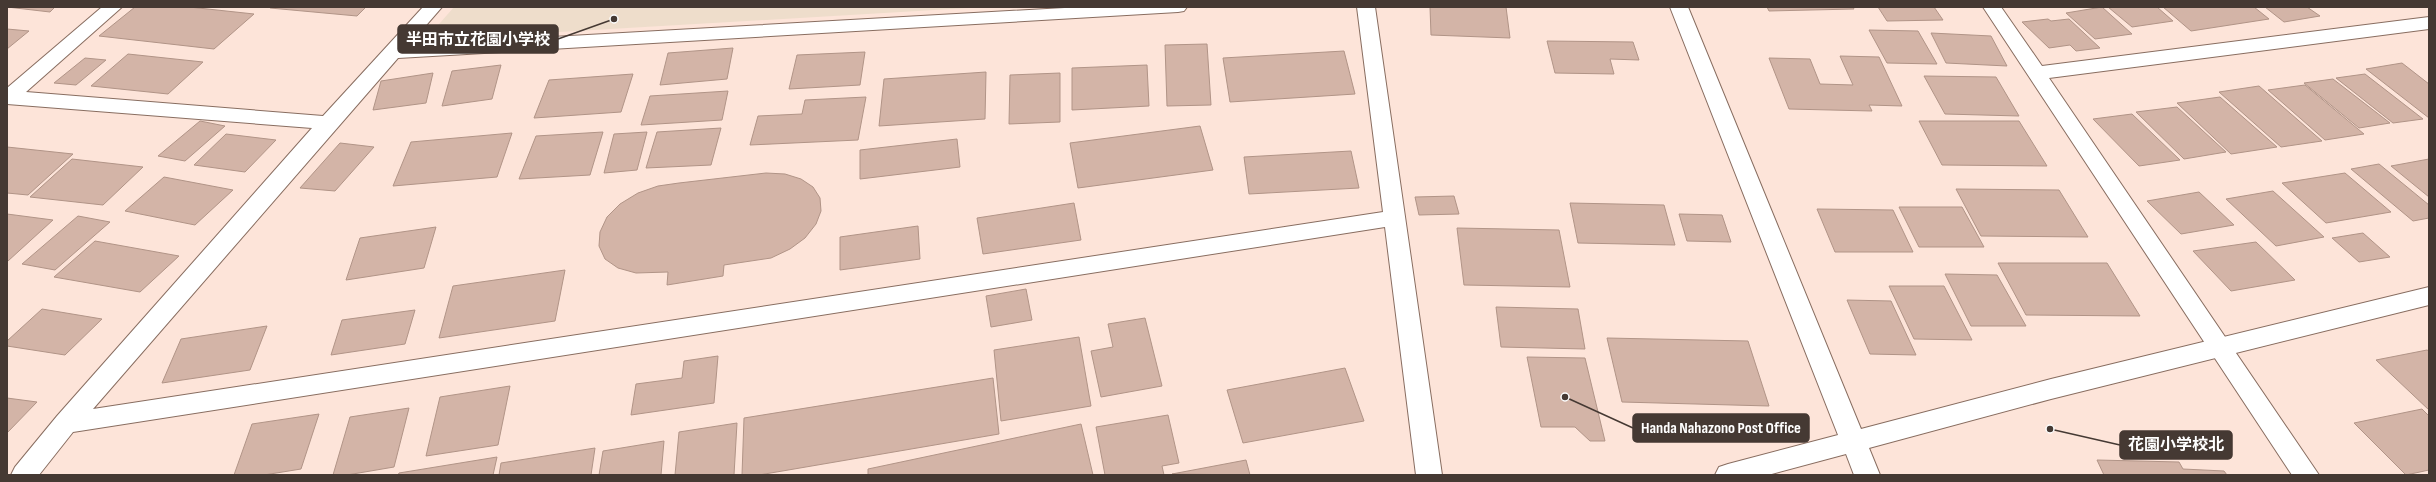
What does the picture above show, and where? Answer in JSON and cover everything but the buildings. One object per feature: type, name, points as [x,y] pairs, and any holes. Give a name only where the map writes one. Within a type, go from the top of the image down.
[{"type":"street","points":[[8,97],[113,7]]},
{"type":"street","points":[[24,475],[66,423],[328,123],[394,52],[433,7]]},
{"type":"street","points":[[394,52],[1178,7]]},
{"type":"street","points":[[1366,7],[1393,218],[1429,475]]},
{"type":"street","points":[[1678,7],[1867,475]]},
{"type":"street","points":[[1992,7],[2306,475]]},
{"type":"street","points":[[2037,73],[2429,23]]},
{"type":"street","points":[[8,97],[328,123]]},
{"type":"street","points":[[66,423],[1393,218]]},
{"type":"street","points":[[1728,475],[1855,443],[2051,389],[2429,296]]},
{"type":"shaded area","points":[[454,7],[985,7],[442,39],[433,31]]},
{"type":"place","name":"半田市立花園小学校","points":[[614,19]]},
{"type":"place","name":"Handa Nahazono Post Office","points":[[1565,397]]},
{"type":"place","name":"花園小学校北","points":[[2050,429]]}]
